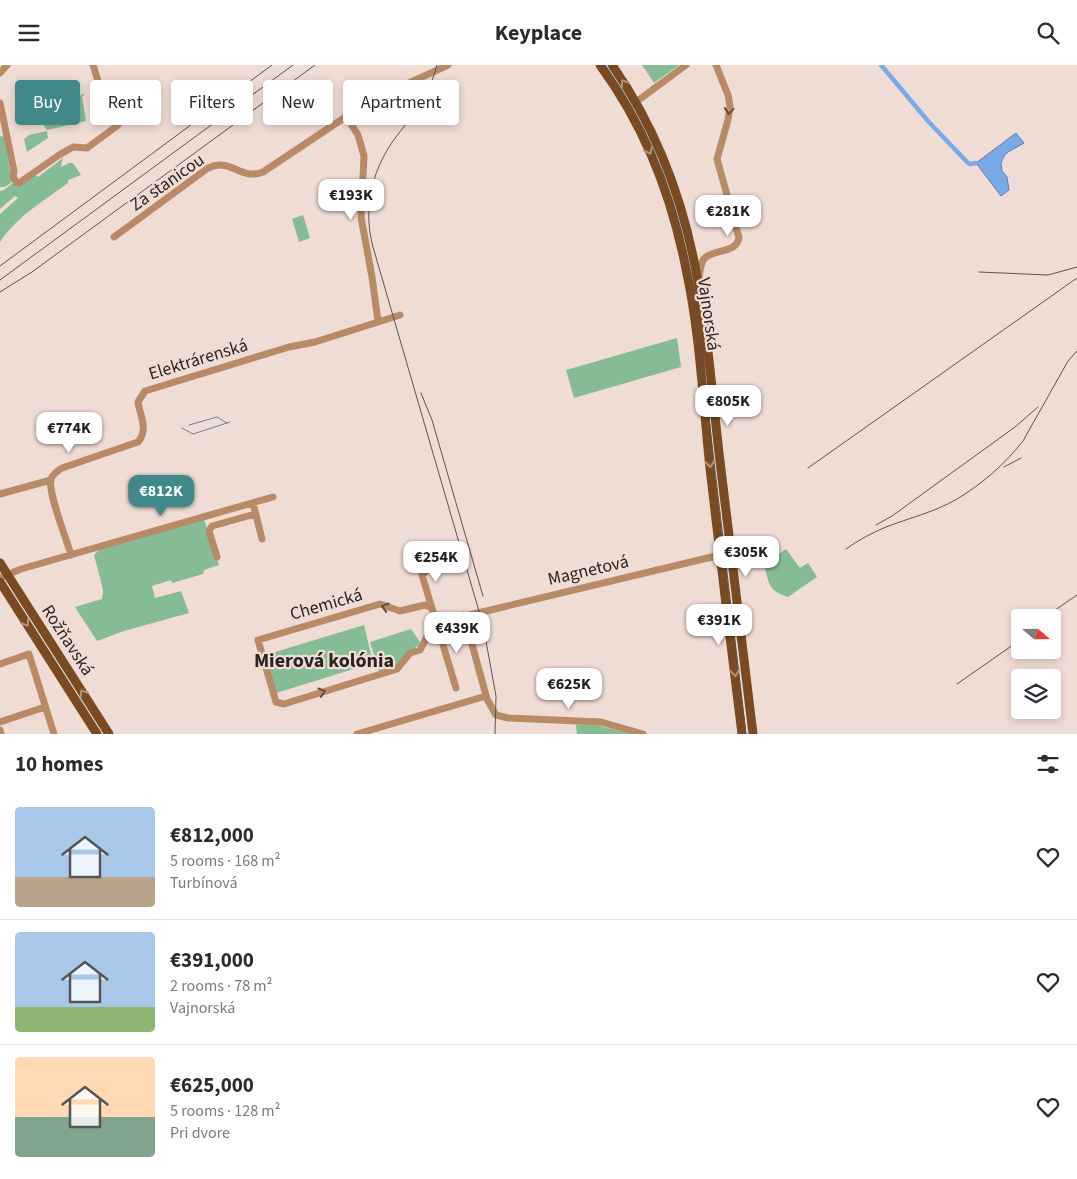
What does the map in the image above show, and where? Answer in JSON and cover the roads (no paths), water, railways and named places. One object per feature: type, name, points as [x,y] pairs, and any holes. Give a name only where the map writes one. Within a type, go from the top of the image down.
[{"type":"main road","name":"Vajnorská","points":[[600,65],[627,108],[662,182],[687,271],[742,734]]},
{"type":"main road","name":"Vajnorská","points":[[612,65],[636,102],[654,137],[688,233],[698,283],[752,734]]},
{"type":"main road","points":[[627,108],[636,102]]},
{"type":"main road","name":"Rožňavská","points":[[0,563],[2,582],[98,734]]},
{"type":"main road","name":"Rožňavská","points":[[2,582],[13,584],[109,734]]},
{"type":"street","points":[[0,73],[7,65]]},
{"type":"street","points":[[0,103],[16,182],[73,147],[87,149],[121,121],[99,84],[91,65]]},
{"type":"street","name":"Za stanicou","points":[[415,80],[448,65]]},
{"type":"street","points":[[636,102],[686,65]]},
{"type":"street","points":[[698,283],[702,262],[706,257],[734,247],[738,243],[739,233],[717,159],[730,106],[728,95],[716,65]]},
{"type":"street","name":"Za stanicou","points":[[114,237],[208,168],[220,164],[250,175],[258,174],[268,170],[343,118]]},
{"type":"street","points":[[352,125],[358,135],[364,156],[361,217],[378,321]]},
{"type":"street","name":"Elektrárenská","points":[[0,494],[51,480],[62,468],[138,442],[142,437],[144,429],[138,403],[145,391],[400,315]]},
{"type":"street","points":[[51,480],[51,492],[71,555]]},
{"type":"street","points":[[2,582],[21,569],[273,497]]},
{"type":"street","points":[[253,503],[262,539]]},
{"type":"street","points":[[217,557],[209,531],[212,526],[255,514]]},
{"type":"street","name":"Magnetová","points":[[437,625],[464,615],[720,555]]},
{"type":"street","points":[[423,565],[425,572],[422,575],[456,688]]},
{"type":"street","points":[[13,584],[21,569]]},
{"type":"street","name":"Chemická","points":[[432,608],[425,605],[400,611],[380,604],[262,638],[258,642],[276,702],[284,704],[397,669],[410,653],[420,650],[429,633],[437,625]]},
{"type":"street","points":[[464,615],[486,696],[493,711],[502,717],[601,722],[643,734]]},
{"type":"street","points":[[0,664],[28,655],[54,734]]},
{"type":"street","points":[[357,734],[486,696]]},
{"type":"street","points":[[0,722],[46,707]]},
{"type":"street","points":[[0,730],[1,734]]},
{"type":"water","points":[[1016,133],[1024,143],[1004,156],[1001,163],[1002,171],[1007,177],[1009,190],[1001,196],[976,163]]},
{"type":"waterway","points":[[881,65],[928,121],[967,162],[970,164],[976,163]]},
{"type":"waterway","points":[[189,425],[217,417],[227,423]]},
{"type":"waterway","points":[[182,428],[193,434],[230,422]]},
{"type":"tram line","points":[[605,65],[637,117],[662,173],[681,231],[688,261],[694,291],[746,734]]},
{"type":"railway","points":[[0,266],[272,65]]},
{"type":"railway","points":[[0,280],[293,65]]},
{"type":"railway","points":[[0,292],[32,272],[315,65]]},
{"type":"railway","points":[[437,65],[425,96],[385,153],[379,166],[374,179],[369,206],[370,233],[483,625],[496,696],[495,734]]},
{"type":"railway","points":[[979,272],[1048,275],[1077,267]]},
{"type":"railway","points":[[808,468],[1077,278]]},
{"type":"railway","points":[[846,549],[881,529],[949,504],[993,473],[1023,441],[1068,361],[1077,351]]},
{"type":"railway","points":[[421,393],[432,420],[483,596]]},
{"type":"railway","points":[[876,525],[892,516],[1015,427],[1038,407]]},
{"type":"railway","points":[[1004,467],[1021,458]]},
{"type":"railway","points":[[1057,609],[1077,595]]},
{"type":"railway","points":[[957,684],[1011,646]]},
{"type":"district","name":"Mierová kolónia","points":[[324,660]]}]
